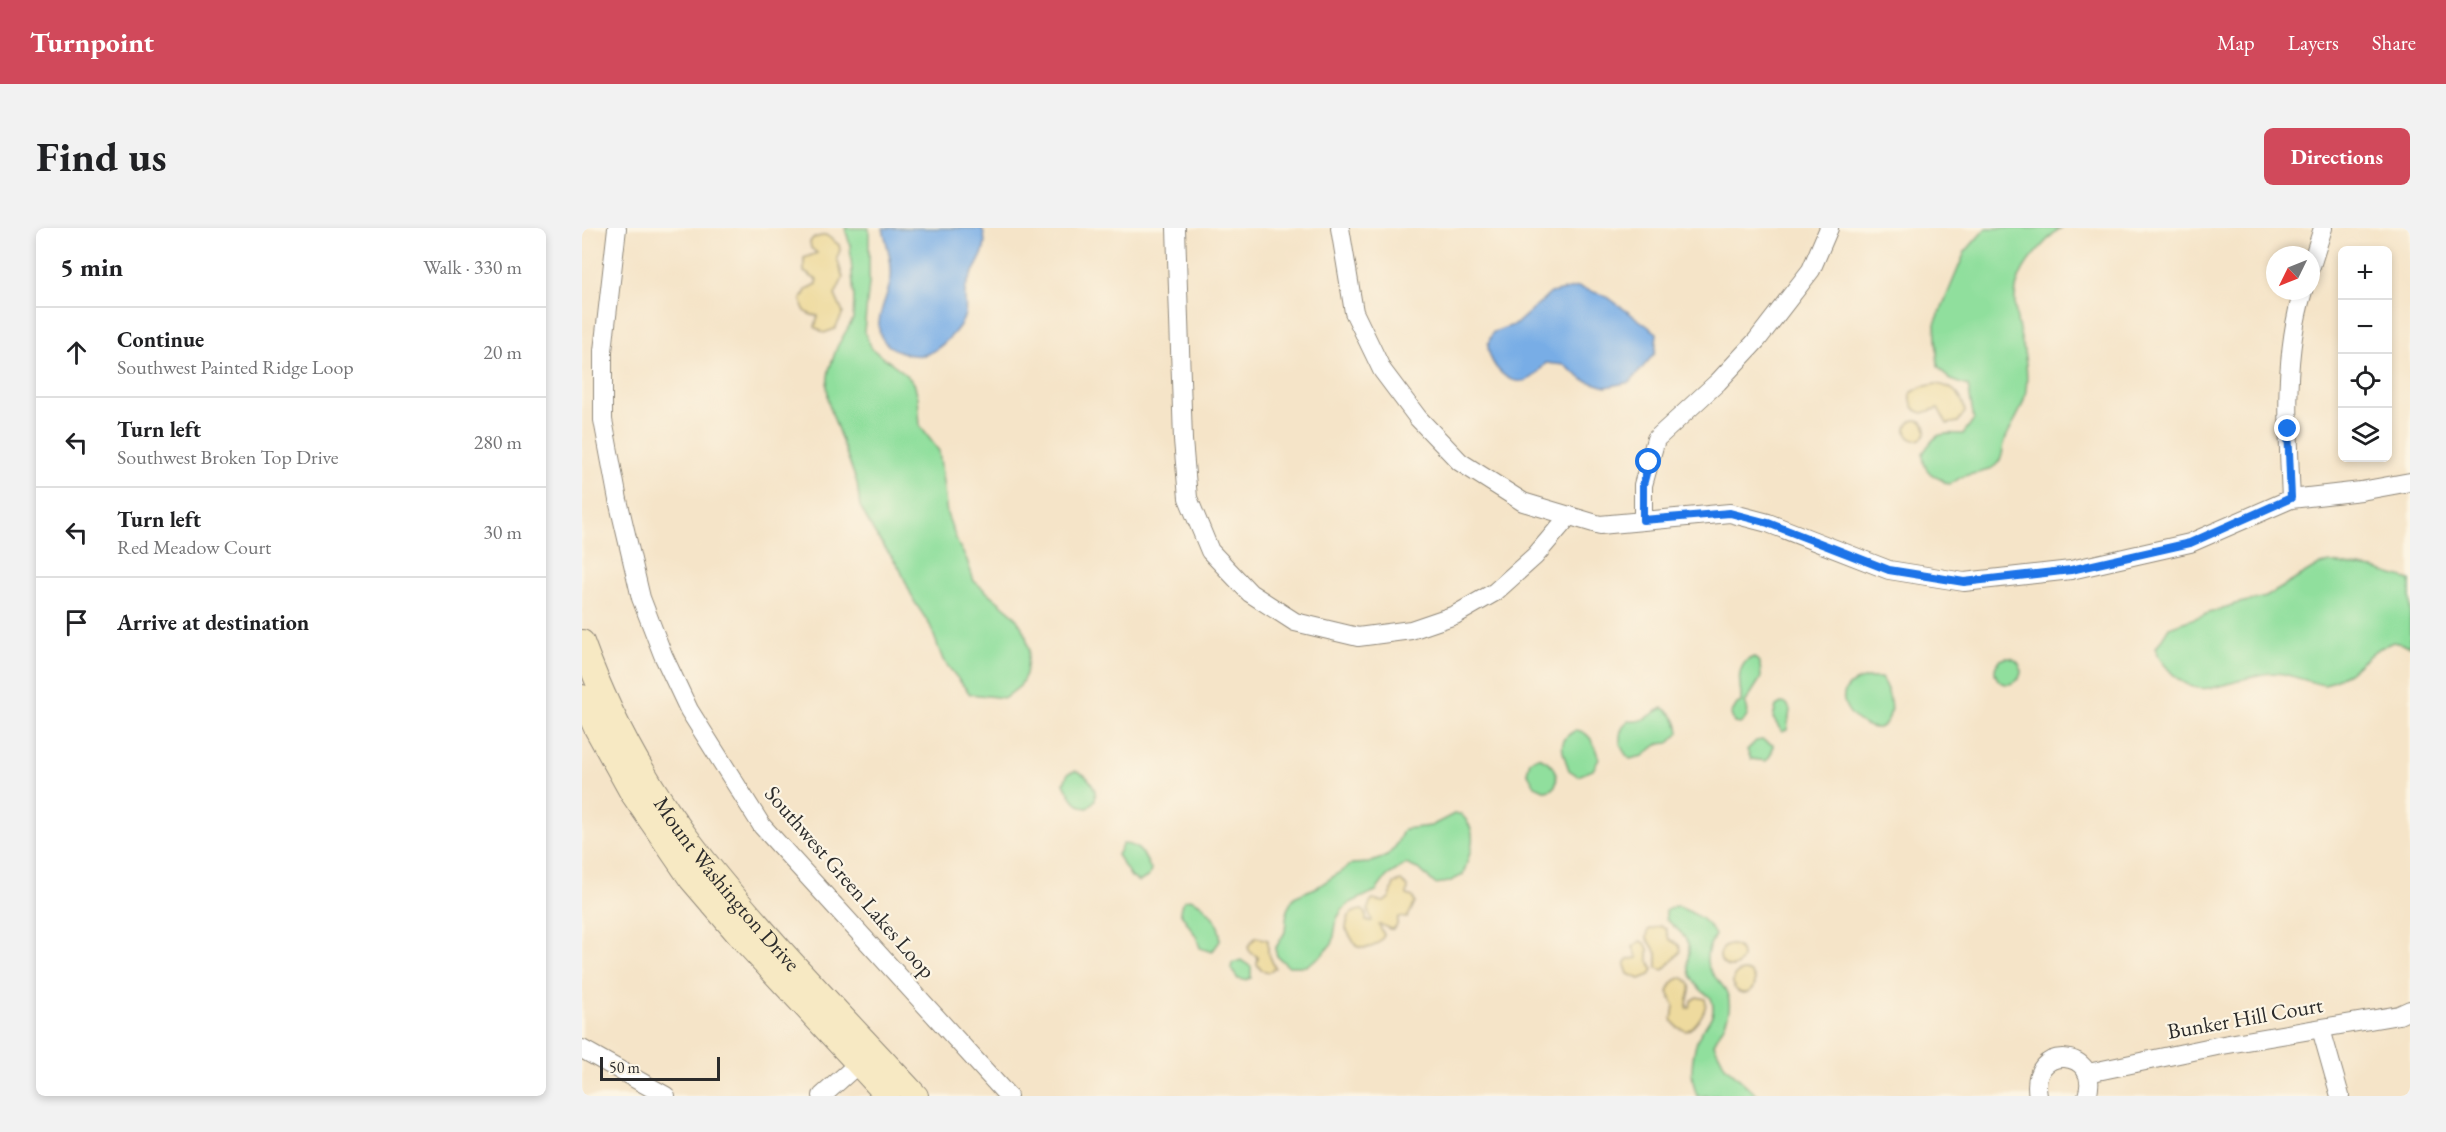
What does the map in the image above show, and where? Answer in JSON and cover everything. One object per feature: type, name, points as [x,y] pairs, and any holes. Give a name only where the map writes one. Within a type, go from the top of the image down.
[{"type":"main road","name":"Mount Washington Drive","points":[[582,642],[593,673],[623,736],[661,799],[702,858],[866,1056],[888,1096]]},
{"type":"main road","name":"Mount Washington Drive","points":[[582,697],[596,728],[632,793],[691,879],[739,935],[866,1056],[916,1096]]},
{"type":"street","name":"Southwest Green Lakes Loop","points":[[617,228],[603,351],[603,420],[618,500],[641,598],[663,655],[689,710],[762,826],[1008,1096]]},
{"type":"street","points":[[1176,228],[1183,440],[1188,498],[1210,551],[1250,593],[1295,622],[1358,637],[1411,630],[1455,615],[1495,592],[1535,556],[1569,516]]},
{"type":"street","points":[[1340,228],[1354,312],[1382,370],[1418,418],[1460,462],[1523,502],[1600,525],[1730,513],[1768,523],[1889,570],[1964,582],[2071,570],[2190,543],[2291,498],[2361,491],[2410,482]]},
{"type":"street","points":[[1643,520],[1643,485],[1656,439],[1719,382],[1758,340],[1811,270],[1829,228]]},
{"type":"street","points":[[2317,246],[2323,228]]},
{"type":"street","points":[[2291,498],[2288,429],[2290,383],[2296,315],[2300,300]]},
{"type":"street","name":"Bunker Hill Court","points":[[2088,1073],[2217,1046],[2400,1015],[2410,1010]]},
{"type":"street","points":[[2321,1029],[2340,1096]]},
{"type":"street","points":[[582,1049],[666,1096]]},
{"type":"street","points":[[822,1096],[866,1056]]},
{"type":"street","points":[[2038,1096],[2036,1083],[2041,1069],[2051,1060],[2065,1057],[2078,1062],[2088,1073],[2090,1087],[2087,1096]]},
{"type":"green space","points":[[845,228],[869,228],[869,283],[864,331],[872,349],[901,370],[914,383],[918,397],[920,426],[939,451],[947,514],[974,581],[1014,615],[1025,632],[1029,650],[1026,674],[1020,686],[1005,698],[970,694],[943,660],[930,625],[914,601],[899,567],[875,534],[860,506],[857,483],[829,405],[827,385],[829,370],[837,347],[853,319],[854,299],[850,245]]},
{"type":"green space","points":[[1986,228],[2061,228],[2049,238],[2024,268],[2017,285],[2015,302],[2027,370],[2026,390],[2020,410],[2005,440],[2000,459],[1988,470],[1966,475],[1947,484],[1927,470],[1923,453],[1935,437],[1943,434],[1963,434],[1974,419],[1968,386],[1949,379],[1938,366],[1935,324],[1965,252]]},
{"type":"green space","points":[[2331,563],[2374,569],[2410,580],[2410,646],[2393,642],[2376,650],[2348,673],[2325,685],[2275,673],[2261,674],[2220,686],[2195,687],[2182,682],[2159,658],[2156,648],[2169,627],[2235,604],[2266,597],[2319,565]]},
{"type":"green space","points":[[1754,657],[1760,663],[1761,678],[1745,703],[1748,712],[1745,719],[1740,724],[1734,723],[1731,714],[1741,702],[1741,670],[1747,660]]},
{"type":"green space","points":[[2008,658],[2017,662],[2021,671],[2017,680],[2008,684],[1999,680],[1995,671],[1999,662]]},
{"type":"green space","points":[[1867,678],[1881,678],[1889,697],[1889,718],[1879,728],[1869,727],[1860,722],[1846,707],[1844,698],[1846,690],[1853,683]]},
{"type":"green space","points":[[1781,703],[1787,704],[1790,710],[1787,730],[1782,732],[1773,718],[1776,706]]},
{"type":"green space","points":[[1663,708],[1674,718],[1679,733],[1669,743],[1658,744],[1643,756],[1630,759],[1623,750],[1620,740],[1624,725],[1628,721],[1643,719]]},
{"type":"green space","points":[[1576,730],[1589,737],[1599,759],[1593,770],[1578,776],[1569,770],[1562,747],[1565,738]]},
{"type":"green space","points":[[1762,740],[1773,745],[1770,756],[1766,761],[1751,759],[1747,750],[1756,741]]},
{"type":"green space","points":[[1538,757],[1548,762],[1556,774],[1556,784],[1553,789],[1546,791],[1535,786],[1527,772],[1530,761]]},
{"type":"green space","points":[[1075,771],[1087,778],[1095,791],[1095,800],[1088,808],[1076,803],[1064,783],[1068,773]]},
{"type":"green space","points":[[1454,814],[1461,814],[1471,828],[1471,851],[1463,875],[1449,882],[1435,884],[1420,870],[1406,864],[1387,876],[1376,891],[1350,903],[1343,909],[1337,918],[1333,942],[1322,955],[1306,966],[1288,966],[1277,956],[1275,949],[1285,932],[1287,910],[1294,897],[1319,886],[1352,864],[1369,863],[1387,856],[1395,847],[1404,829],[1431,826]]},
{"type":"green space","points":[[1123,844],[1133,846],[1141,852],[1151,870],[1149,876],[1139,882],[1131,877],[1117,855]]},
{"type":"green space","points":[[1190,899],[1202,905],[1216,922],[1220,941],[1212,952],[1200,948],[1196,936],[1180,912],[1182,903]]},
{"type":"green space","points":[[1676,906],[1698,917],[1712,929],[1715,935],[1708,949],[1707,960],[1709,969],[1729,999],[1729,1010],[1714,1044],[1725,1066],[1758,1096],[1697,1096],[1692,1075],[1693,1055],[1697,1041],[1712,1016],[1713,1005],[1711,998],[1697,986],[1691,976],[1688,965],[1689,948],[1686,940],[1666,919],[1666,910]]},
{"type":"green space","points":[[1241,960],[1251,967],[1251,978],[1238,979],[1231,969],[1232,963]]},
{"type":"sand","points":[[826,235],[839,245],[837,258],[843,278],[835,295],[843,313],[835,329],[824,333],[815,327],[818,316],[806,312],[801,299],[807,289],[817,284],[817,280],[804,272],[804,258],[817,253],[811,248],[810,242],[813,238]]},
{"type":"sand","points":[[1936,384],[1952,389],[1962,401],[1965,412],[1958,422],[1947,424],[1938,408],[1923,413],[1913,406],[1911,393],[1921,387]]},
{"type":"sand","points":[[1916,420],[1923,423],[1926,430],[1923,437],[1916,440],[1909,437],[1906,430],[1909,423]]},
{"type":"sand","points":[[1401,881],[1408,887],[1407,895],[1413,897],[1415,903],[1407,918],[1398,917],[1397,925],[1392,929],[1379,925],[1384,935],[1376,945],[1368,948],[1356,946],[1346,929],[1350,916],[1362,910],[1366,913],[1366,921],[1372,921],[1368,910],[1369,905],[1373,900],[1384,902],[1390,897],[1394,883]]},
{"type":"sand","points":[[1660,926],[1666,929],[1669,939],[1679,945],[1681,951],[1664,970],[1657,968],[1657,953],[1647,938],[1648,930]]},
{"type":"sand","points":[[1256,937],[1268,940],[1268,952],[1275,968],[1269,972],[1261,970],[1257,964],[1258,957],[1249,951],[1248,946]]},
{"type":"sand","points":[[1640,941],[1645,943],[1648,949],[1648,959],[1653,969],[1650,975],[1640,979],[1628,974],[1625,965],[1628,959],[1638,958],[1633,947]]},
{"type":"sand","points":[[1731,945],[1739,948],[1742,956],[1739,964],[1731,967],[1723,964],[1720,956],[1723,948]]},
{"type":"sand","points":[[1744,971],[1752,974],[1755,982],[1752,990],[1744,993],[1736,990],[1733,982],[1736,974]]},
{"type":"sand","points":[[1684,978],[1690,985],[1687,1008],[1690,1008],[1691,1001],[1697,997],[1705,999],[1706,1003],[1700,1018],[1686,1031],[1677,1027],[1672,1020],[1674,1005],[1668,992],[1674,982]]},
{"type":"water","points":[[883,228],[982,228],[985,244],[966,287],[963,320],[942,344],[930,353],[910,355],[889,346],[882,339],[879,322],[891,278],[890,259]]},
{"type":"water","points":[[1578,287],[1606,296],[1657,333],[1655,353],[1630,382],[1606,387],[1584,380],[1564,365],[1546,363],[1533,377],[1525,381],[1517,381],[1503,375],[1492,362],[1489,354],[1488,344],[1493,332],[1516,324],[1551,293]]},
{"type":"route","points":[[1649,462],[1643,485],[1643,520],[1730,513],[1768,523],[1889,570],[1964,582],[2071,570],[2190,543],[2291,498],[2288,429]]}]
